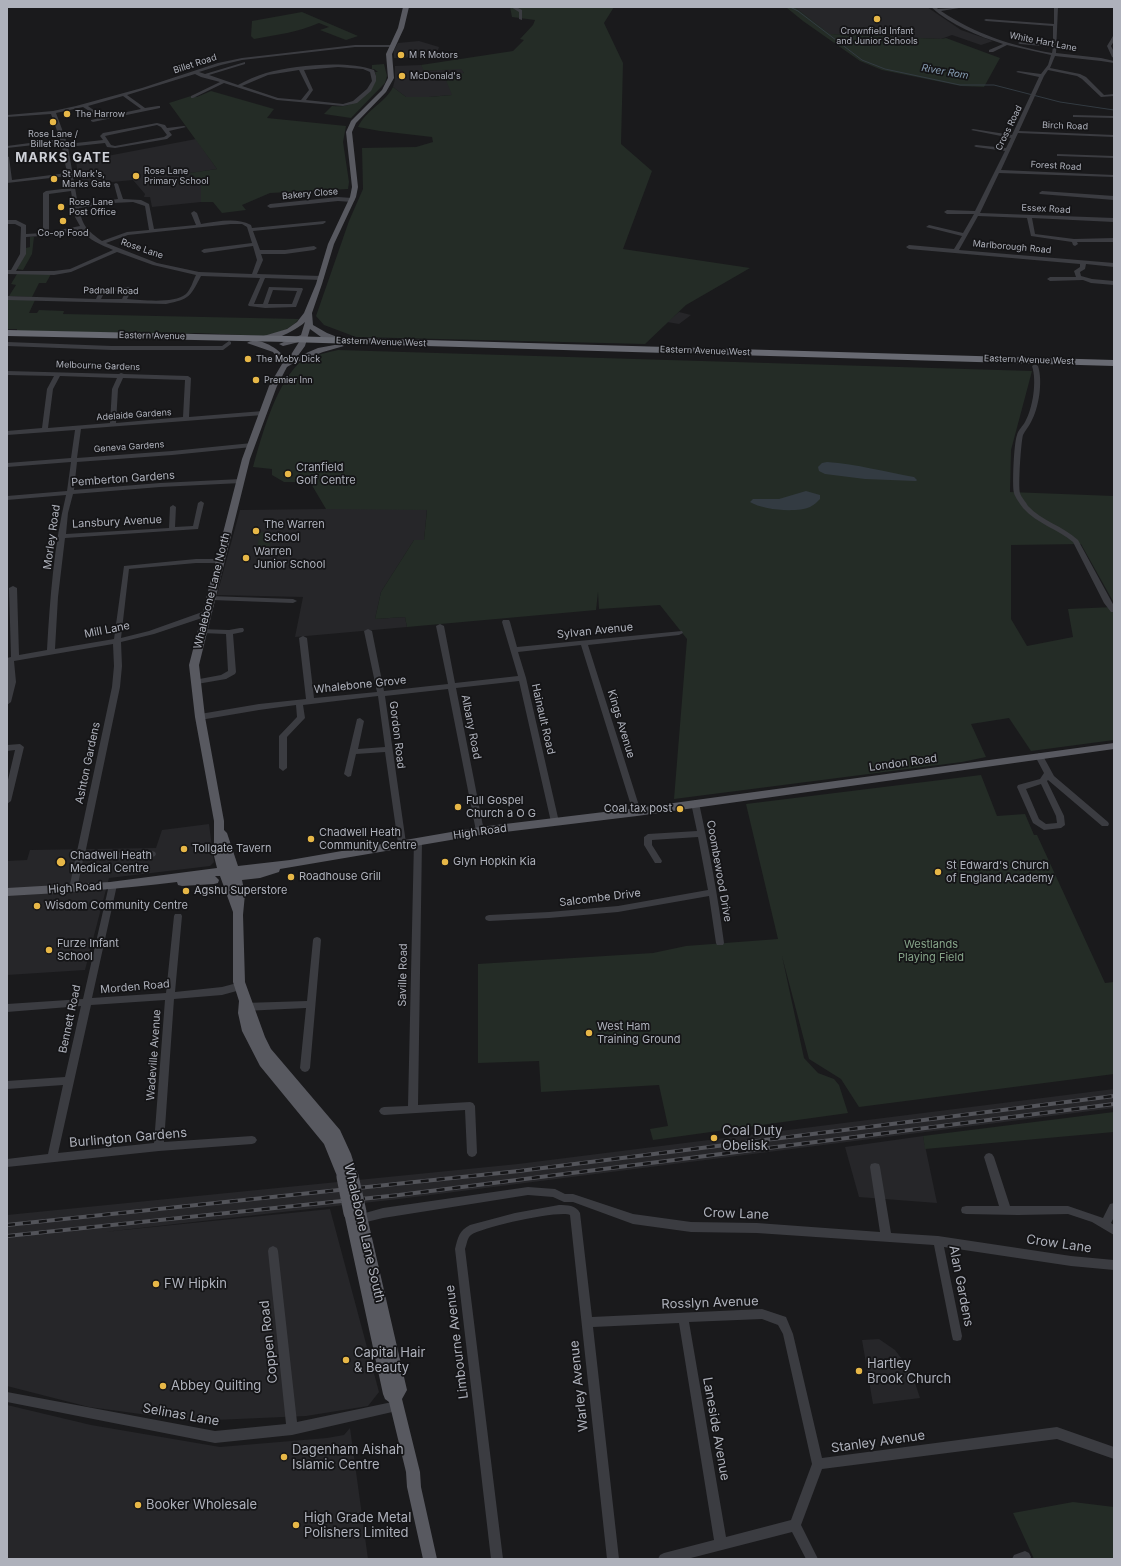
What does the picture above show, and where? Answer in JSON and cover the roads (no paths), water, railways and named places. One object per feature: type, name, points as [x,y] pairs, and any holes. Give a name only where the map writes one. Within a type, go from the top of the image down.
[{"type":"highway","name":"Eastern Avenue","points":[[7,333],[123,335],[299,342]]},
{"type":"highway","points":[[123,335],[149,338],[299,342],[416,348]]},
{"type":"highway","name":"Eastern Avenue","points":[[7,338],[229,343],[254,341],[283,344],[299,342]]},
{"type":"highway","name":"Eastern Avenue West","points":[[299,342],[315,340],[1114,363]]},
{"type":"highway","name":"Eastern Avenue West","points":[[299,342],[340,346],[1036,367],[1114,368]]},
{"type":"main road","name":"Whalebone Lane North","points":[[230,874],[219,856],[219,825],[200,717],[194,665],[246,459],[270,394],[299,342],[331,244],[352,200],[355,186],[349,142],[353,122],[365,108],[384,91],[391,78],[388,56],[401,28],[406,7]]},
{"type":"main road","points":[[254,341],[277,334],[298,325],[307,318],[310,326],[324,335],[335,339],[349,341]]},
{"type":"main road","points":[[254,341],[282,356],[286,363],[321,350],[340,346]]},
{"type":"main road","name":"London Road","points":[[695,803],[1114,746]]},
{"type":"main road","name":"High Road","points":[[7,892],[73,889],[142,882],[197,882],[230,874],[260,874],[290,864],[418,841],[480,831],[637,812],[695,803]]},
{"type":"main road","name":"Whalebone Lane South","points":[[230,874],[240,894],[238,912],[239,982],[247,1006],[246,1026],[254,1047],[261,1060],[329,1142],[348,1176],[400,1390],[396,1402],[413,1472],[414,1487],[430,1559]]},
{"type":"street","points":[[513,7],[520,11],[521,19]]},
{"type":"street","name":"White Hart Lane","points":[[933,7],[967,29],[1009,45],[1054,54],[1113,59]]},
{"type":"street","points":[[938,10],[963,7]]},
{"type":"street","name":"Cross Road","points":[[956,252],[977,214],[1034,96],[1042,76],[1048,69],[1054,54],[1056,7]]},
{"type":"street","points":[[986,19],[1055,25]]},
{"type":"street","points":[[1113,59],[1109,46],[1114,37]]},
{"type":"street","points":[[991,51],[1018,43],[1055,46]]},
{"type":"street","name":"Billet Road","points":[[7,116],[53,112],[84,105],[220,64],[242,59],[355,46],[392,46]]},
{"type":"street","points":[[204,76],[248,62]]},
{"type":"street","points":[[194,72],[237,87],[277,99],[339,105],[355,102],[369,90],[374,81],[374,76],[372,71],[362,68],[336,67],[301,69],[264,75],[237,87]]},
{"type":"street","points":[[301,69],[311,90],[302,102]]},
{"type":"street","points":[[1048,69],[1078,75],[1084,78],[1103,96],[1114,95]]},
{"type":"street","points":[[1018,72],[1042,76]]},
{"type":"street","points":[[193,97],[223,82]]},
{"type":"street","points":[[123,94],[143,109]]},
{"type":"street","points":[[84,105],[101,117]]},
{"type":"street","points":[[93,121],[158,108]]},
{"type":"street","name":"Rose Lane","points":[[53,112],[64,140],[78,217],[83,227],[101,243],[170,268],[199,274],[321,278]]},
{"type":"street","points":[[121,116],[128,125]]},
{"type":"street","points":[[1075,116],[1114,117]]},
{"type":"street","points":[[160,124],[170,136],[115,147],[109,146],[102,136],[128,125],[160,124]]},
{"type":"street","points":[[166,130],[184,127]]},
{"type":"street","name":"Birch Road","points":[[973,130],[1015,135],[1114,136]]},
{"type":"street","points":[[7,147],[64,140]]},
{"type":"street","points":[[65,146],[106,141]]},
{"type":"street","points":[[979,141],[975,148],[1007,150]]},
{"type":"street","points":[[1058,154],[1114,157]]},
{"type":"street","points":[[7,157],[8,182],[71,174]]},
{"type":"street","name":"Forest Road","points":[[997,171],[1113,176]]},
{"type":"street","points":[[1113,176],[1114,183]]},
{"type":"street","points":[[116,184],[121,201]]},
{"type":"street","points":[[46,234],[46,193],[73,189]]},
{"type":"street","points":[[1042,193],[1114,198]]},
{"type":"street","name":"Bakery Close","points":[[270,206],[338,199],[352,200]]},
{"type":"street","points":[[76,207],[121,201],[141,201],[147,205],[152,231]]},
{"type":"street","points":[[194,212],[199,226]]},
{"type":"street","name":"Essex Road","points":[[947,212],[1114,220]]},
{"type":"street","points":[[1029,216],[1033,235],[1075,242],[1089,240],[1114,240]]},
{"type":"street","points":[[7,222],[16,222],[23,225],[24,236],[23,254],[10,272]]},
{"type":"street","points":[[101,243],[127,234],[240,222],[249,226],[255,244],[259,264],[254,276]]},
{"type":"street","points":[[251,230],[323,222]]},
{"type":"street","points":[[24,236],[46,234],[83,227]]},
{"type":"street","points":[[930,227],[965,235]]},
{"type":"street","points":[[204,251],[255,244]]},
{"type":"street","name":"Marlborough Road","points":[[909,247],[1114,266]]},
{"type":"street","points":[[257,252],[285,252],[314,248]]},
{"type":"street","points":[[10,272],[54,273],[71,270],[117,250]]},
{"type":"street","points":[[1082,279],[1076,274],[1077,271],[1083,268],[1083,263]]},
{"type":"street","name":"Padnall Road","points":[[7,298],[166,302],[187,297],[192,292],[199,274]]},
{"type":"street","points":[[263,277],[252,305],[302,307]]},
{"type":"street","points":[[1050,280],[1082,279],[1114,283]]},
{"type":"street","points":[[264,306],[274,282]]},
{"type":"street","points":[[294,306],[303,282]]},
{"type":"street","points":[[98,300],[103,289],[129,289],[124,301]]},
{"type":"street","points":[[258,290],[300,289]]},
{"type":"street","name":"Eastern Avenue","points":[[7,344],[112,348],[223,348],[229,343]]},
{"type":"street","points":[[1036,367],[1038,372],[1036,400],[1029,421],[1020,435],[1016,481],[1017,494],[1026,507],[1043,522],[1070,535],[1076,542],[1108,603],[1114,610]]},
{"type":"street","name":"Melbourne Gardens","points":[[7,373],[188,378],[186,420]]},
{"type":"street","points":[[45,430],[50,389],[58,374]]},
{"type":"street","points":[[113,425],[115,389],[121,375]]},
{"type":"street","name":"Adelaide Gardens","points":[[7,433],[263,413]]},
{"type":"street","name":"Morley Road","points":[[51,651],[54,597],[65,514],[70,493],[78,428]]},
{"type":"street","name":"Geneva Gardens","points":[[7,465],[252,445]]},
{"type":"street","name":"Pemberton Gardens","points":[[7,498],[241,481]]},
{"type":"street","name":"Lansbury Avenue","points":[[63,536],[196,528],[201,503]]},
{"type":"street","name":"Lansbury Avenue","points":[[172,530],[173,507]]},
{"type":"street","name":"Ashton Gardens","points":[[73,889],[116,687],[118,666],[117,641],[126,567],[196,561],[221,561]]},
{"type":"street","points":[[7,702],[12,682],[10,659],[14,588]]},
{"type":"street","points":[[212,598],[293,601]]},
{"type":"street","name":"Mill Lane","points":[[10,659],[117,641],[165,628],[208,612]]},
{"type":"street","name":"Hainault Road","points":[[506,622],[522,678],[555,822]]},
{"type":"street","name":"Albany Road","points":[[440,626],[480,831]]},
{"type":"street","points":[[202,632],[229,632],[240,630]]},
{"type":"street","name":"Gordon Road","points":[[368,631],[381,693],[402,844]]},
{"type":"street","points":[[197,682],[223,677],[232,672],[229,632]]},
{"type":"street","name":"Sylvan Avenue","points":[[513,650],[679,633]]},
{"type":"street","points":[[303,638],[310,701]]},
{"type":"street","name":"Kings Avenue","points":[[584,643],[637,812]]},
{"type":"street","name":"Whalebone Grove","points":[[200,717],[234,710],[299,702],[522,678]]},
{"type":"street","points":[[283,768],[282,740],[285,732],[301,718],[299,702]]},
{"type":"street","points":[[348,774],[360,720]]},
{"type":"street","points":[[7,748],[20,747],[7,801]]},
{"type":"street","points":[[354,752],[388,749]]},
{"type":"street","points":[[1039,756],[1045,778],[1060,816],[1061,825],[1044,827],[1036,821],[1020,787],[1045,778]]},
{"type":"street","points":[[1045,778],[1105,824]]},
{"type":"street","name":"Coombewood Drive","points":[[695,803],[702,834],[720,943]]},
{"type":"street","points":[[658,861],[648,845],[648,838],[702,834]]},
{"type":"street","name":"Saville Road","points":[[413,1109],[418,841]]},
{"type":"street","points":[[80,857],[152,854]]},
{"type":"street","name":"Bennett Road","points":[[52,1158],[113,885]]},
{"type":"street","name":"Salcombe Drive","points":[[489,918],[618,909],[712,892]]},
{"type":"street","name":"Wadeville Avenue","points":[[159,1147],[170,996],[178,916]]},
{"type":"street","points":[[305,1068],[317,940]]},
{"type":"street","name":"Morden Road","points":[[7,1008],[170,996],[222,991],[241,986]]},
{"type":"street","points":[[247,1006],[311,1004]]},
{"type":"street","points":[[7,1085],[69,1080]]},
{"type":"street","points":[[384,1112],[470,1106],[472,1153]]},
{"type":"street","name":"Burlington Gardens","points":[[7,1163],[159,1147],[252,1140]]},
{"type":"street","points":[[990,1157],[1006,1211]]},
{"type":"street","points":[[875,1167],[886,1237]]},
{"type":"street","name":"Crow Lane","points":[[357,1214],[384,1213],[528,1191],[555,1193],[560,1197],[573,1198],[587,1202],[633,1219],[691,1227],[757,1228],[938,1241],[1071,1261],[1114,1265]]},
{"type":"street","points":[[966,1210],[1068,1210],[1095,1218],[1110,1228],[1114,1208]]},
{"type":"street","name":"Limbourne Avenue","points":[[497,1559],[460,1249],[466,1233],[475,1227],[545,1211],[563,1209],[573,1210]]},
{"type":"street","name":"Warley Avenue","points":[[573,1210],[575,1213],[578,1233],[586,1322],[613,1559]]},
{"type":"street","name":"Alan Gardens","points":[[938,1241],[957,1336]]},
{"type":"street","name":"Coppen Road","points":[[273,1252],[292,1429]]},
{"type":"street","name":"Rosslyn Avenue","points":[[586,1322],[762,1314],[782,1321],[788,1334],[818,1464]]},
{"type":"street","name":"Laneside Avenue","points":[[683,1318],[721,1544]]},
{"type":"street","name":"Selinas Lane","points":[[7,1397],[215,1437],[292,1429],[396,1402]]},
{"type":"street","name":"Stanley Avenue","points":[[795,1525],[818,1464],[1057,1433],[1114,1453]]},
{"type":"street","points":[[664,1559],[795,1525],[812,1559]]},
{"type":"waterway","name":"River Rom","points":[[790,7],[798,11],[862,60],[885,69],[960,85],[994,85],[1060,102],[1114,110]]},
{"type":"railway","points":[[7,1225],[519,1171],[1114,1096]]},
{"type":"railway","points":[[7,1236],[399,1195],[1114,1104]]},
{"type":"place","name":"Crownfield Infant and Junior Schools","points":[[877,19]]},
{"type":"place","name":"M R Motors","points":[[401,55]]},
{"type":"place","name":"McDonald's","points":[[402,76]]},
{"type":"place","name":"The Harrow","points":[[67,114]]},
{"type":"place","name":"Rose Lane / Billet Road","points":[[53,122]]},
{"type":"place","name":"Rose Lane Primary School","points":[[136,176]]},
{"type":"place","name":"St Mark's, Marks Gate","points":[[54,179]]},
{"type":"place","name":"Rose Lane Post Office","points":[[61,207]]},
{"type":"place","name":"Co-op Food","points":[[63,221]]},
{"type":"place","name":"The Moby Dick","points":[[248,359]]},
{"type":"place","name":"Premier Inn","points":[[256,380]]},
{"type":"place","name":"Cranfield Golf Centre","points":[[288,474]]},
{"type":"place","name":"The Warren School","points":[[256,531]]},
{"type":"place","name":"Warren Junior School","points":[[246,558]]},
{"type":"place","name":"Full Gospel Church a O G","points":[[458,807]]},
{"type":"place","name":"Coal tax post","points":[[680,809]]},
{"type":"place","name":"Chadwell Heath Community Centre","points":[[311,839]]},
{"type":"place","name":"Tollgate Tavern","points":[[184,849]]},
{"type":"place","name":"Chadwell Heath Medical Centre","points":[[61,862]]},
{"type":"place","name":"Glyn Hopkin Kia","points":[[445,862]]},
{"type":"place","name":"St Edward's Church of England Academy","points":[[938,872]]},
{"type":"place","name":"Roadhouse Grill","points":[[291,877]]},
{"type":"place","name":"Agshu Superstore","points":[[186,891]]},
{"type":"place","name":"Wisdom Community Centre","points":[[37,906]]},
{"type":"place","name":"Furze Infant School","points":[[49,950]]},
{"type":"place","name":"West Ham Training Ground","points":[[589,1033]]},
{"type":"place","name":"Coal Duty Obelisk","points":[[714,1138]]},
{"type":"place","name":"FW Hipkin","points":[[156,1284]]},
{"type":"place","name":"Capital Hair & Beauty","points":[[346,1360]]},
{"type":"place","name":"Hartley Brook Church","points":[[859,1371]]},
{"type":"place","name":"Abbey Quilting","points":[[163,1386]]},
{"type":"place","name":"Dagenham Aishah Islamic Centre","points":[[284,1457]]},
{"type":"place","name":"Booker Wholesale","points":[[138,1505]]},
{"type":"place","name":"High Grade Metal Polishers Limited","points":[[296,1525]]},
{"type":"district","name":"MARKS GATE","points":[[63,158]]},
{"type":"park label","name":"Westlands Playing Field","points":[[931,951]]}]
